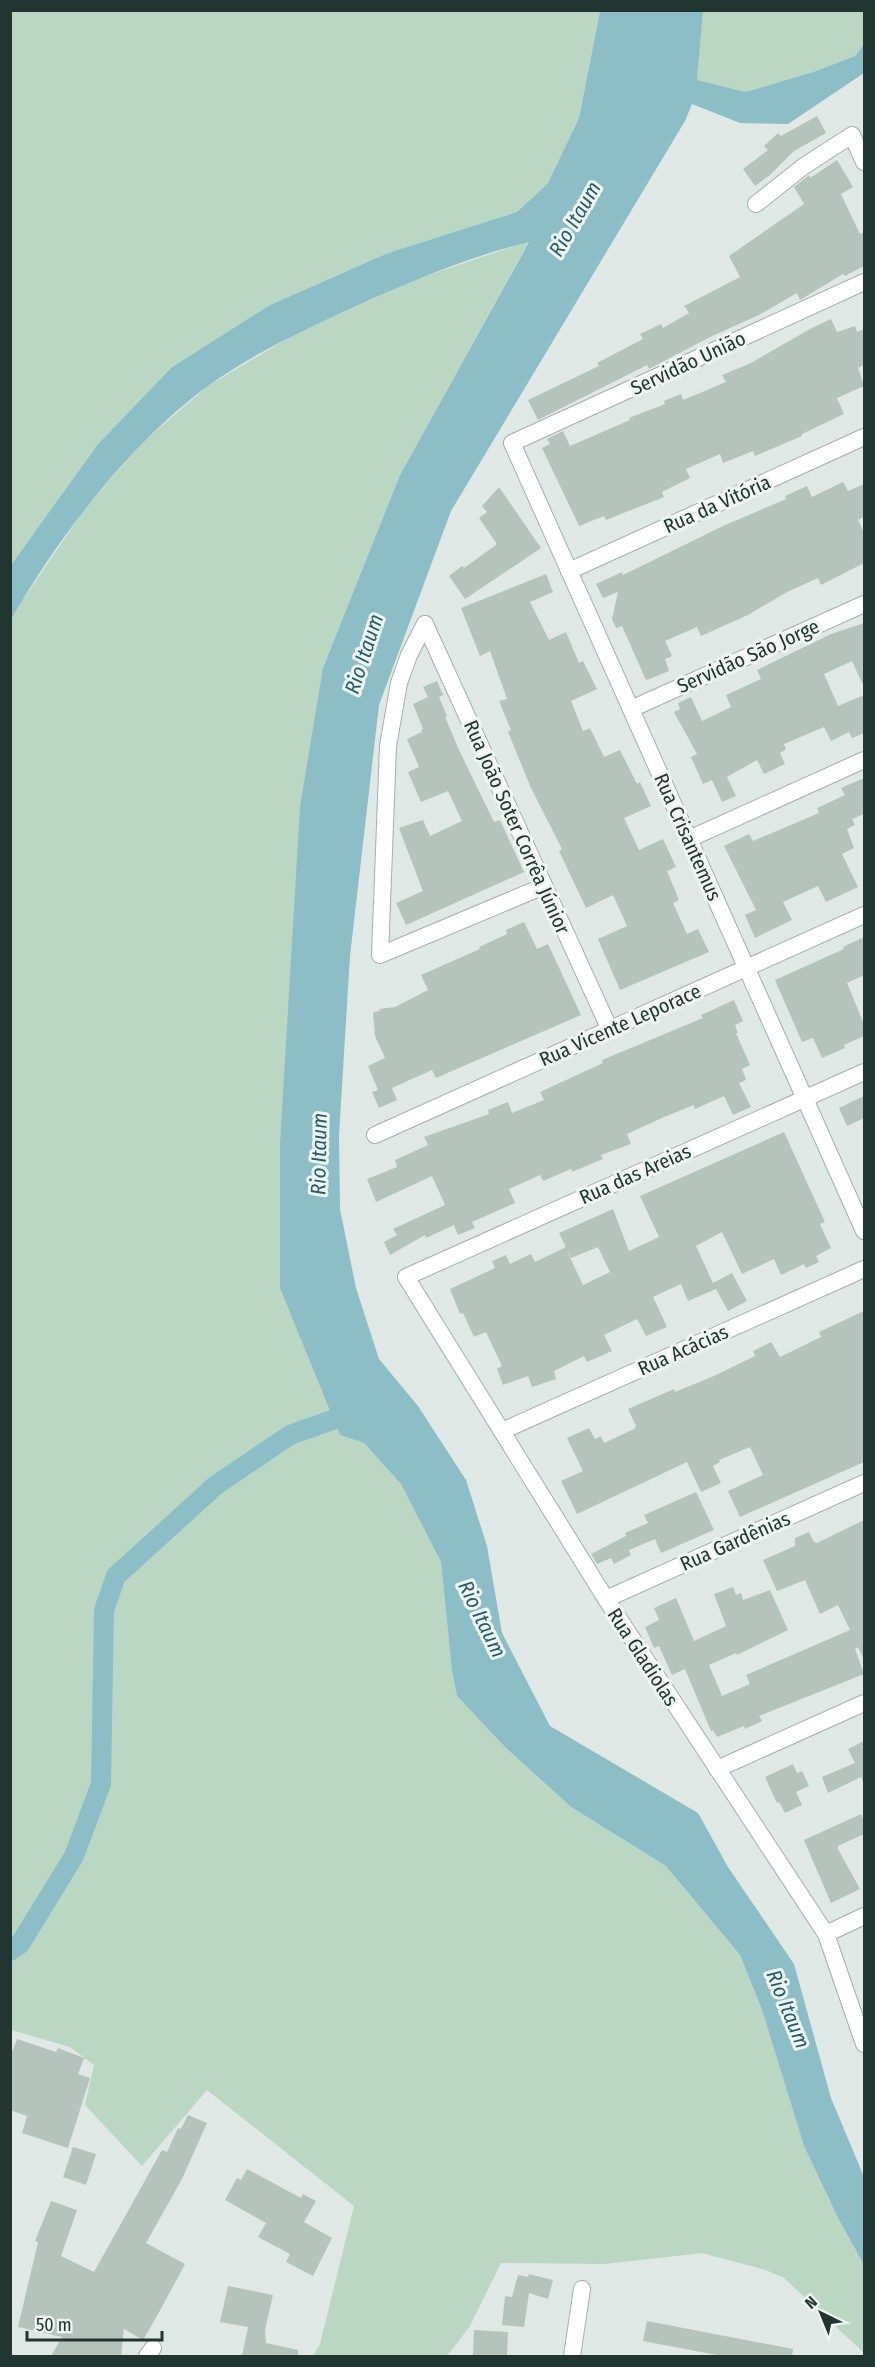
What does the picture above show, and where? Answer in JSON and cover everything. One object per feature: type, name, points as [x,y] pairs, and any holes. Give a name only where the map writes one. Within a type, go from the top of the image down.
[{"type":"street","points":[[756,204],[804,166],[852,135],[864,162]]},
{"type":"street","name":"Servidão União","points":[[512,443],[864,282]]},
{"type":"street","name":"Rua da Vitória","points":[[569,571],[864,437]]},
{"type":"street","name":"Rua Crisantemus","points":[[512,443],[864,1231]]},
{"type":"street","name":"Servidão São Jorge","points":[[631,709],[864,604]]},
{"type":"street","name":"Rua João Soter Corrêa Júnior","points":[[544,886],[380,955],[388,746],[399,683],[409,655],[425,624],[610,1030]]},
{"type":"street","points":[[689,839],[864,760]]},
{"type":"street","name":"Rua Vicente Leporace","points":[[375,1135],[864,915]]},
{"type":"street","name":"Rua das Areias","points":[[406,1277],[864,1072]]},
{"type":"street","name":"Rua Acácias","points":[[502,1431],[864,1269]]},
{"type":"street","name":"Rua Gladiolas","points":[[406,1277],[606,1599],[826,1934],[864,2044]]},
{"type":"street","name":"Rua Gardênias","points":[[606,1599],[864,1483]]},
{"type":"street","points":[[717,1769],[864,1702]]},
{"type":"street","points":[[826,1934],[864,1916]]},
{"type":"street","points":[[572,2356],[582,2289]]},
{"type":"green space","points":[[11,11],[600,11],[579,118],[548,183],[517,212],[388,253],[270,305],[172,367],[98,444],[11,565]]},
{"type":"green space","points":[[703,11],[864,11],[864,44],[855,56],[816,71],[746,92],[697,80]]},
{"type":"green space","points":[[529,241],[400,475],[323,668],[314,1367],[340,1435],[364,1443],[401,1484],[441,1562],[452,1671],[457,1696],[506,1748],[571,1807],[666,1866],[740,1955],[762,2010],[804,2146],[838,2218],[864,2265],[864,2353],[784,2278],[766,2270],[702,2253],[605,2264],[501,2263],[470,2326],[447,2356],[313,2356],[320,2344],[354,2206],[207,2090],[142,2166],[85,2105],[94,2065],[70,2047],[11,2030],[11,620],[88,504],[144,441],[208,386],[293,335],[417,279]]},
{"type":"water","name":"Rio Itaum","points":[[600,11],[703,11],[697,80],[746,92],[816,71],[855,56],[864,44],[864,73],[788,124],[740,123],[692,104],[685,121],[451,511],[379,705],[350,956],[339,1136],[340,1209],[356,1288],[379,1359],[418,1406],[466,1480],[487,1546],[502,1633],[550,1726],[698,1813],[728,1867],[794,1964],[831,2098],[864,2177],[864,2265],[838,2218],[804,2146],[762,2010],[740,1955],[666,1866],[571,1807],[506,1748],[457,1696],[452,1671],[441,1562],[401,1484],[364,1443],[340,1435],[280,1288],[280,1144],[300,807],[323,668],[400,475],[529,242],[486,254],[403,285],[264,351],[208,386],[151,435],[98,493],[50,557],[11,620],[11,565],[98,444],[172,367],[270,305],[388,253],[517,212],[548,183],[579,118]]},
{"type":"building","points":[[817,116],[826,133],[794,151],[770,175],[755,186],[743,169],[768,150],[764,146],[778,133],[781,136]]},
{"type":"building","points":[[837,160],[853,187],[841,194],[860,234],[864,232],[864,266],[845,276],[843,274],[800,300],[797,293],[759,315],[710,337],[649,369],[647,365],[538,420],[528,400],[599,366],[597,363],[643,339],[640,334],[661,324],[663,328],[689,313],[684,306],[740,277],[729,256],[804,204],[794,187],[809,175],[810,178]]},
{"type":"building","points":[[831,319],[837,332],[855,326],[857,332],[864,329],[864,365],[858,368],[864,386],[837,398],[844,414],[802,436],[755,456],[753,451],[723,463],[720,454],[686,469],[690,478],[662,492],[664,497],[606,520],[604,516],[579,526],[542,448],[550,444],[547,439],[563,431],[570,446],[665,404],[664,401],[681,394],[683,400],[726,382],[722,375],[749,364]]},
{"type":"building","points":[[843,482],[848,491],[864,484],[864,517],[858,520],[864,533],[864,563],[821,585],[818,578],[787,592],[748,615],[701,636],[697,627],[665,641],[672,656],[665,659],[669,671],[647,680],[645,678],[622,626],[616,628],[612,619],[618,592],[603,598],[596,584],[622,572],[623,575],[723,526],[786,499],[785,496],[807,486],[812,497]]},
{"type":"building","points":[[499,487],[541,548],[465,599],[449,576],[497,544],[479,518],[487,512],[482,506]]},
{"type":"building","points":[[546,574],[553,592],[530,602],[549,640],[566,632],[579,663],[583,661],[597,689],[571,701],[583,731],[590,728],[604,757],[620,750],[637,784],[640,782],[651,806],[624,818],[639,850],[663,839],[676,867],[667,871],[679,900],[673,903],[687,934],[698,929],[709,952],[620,990],[598,939],[627,926],[613,895],[586,908],[559,851],[562,849],[531,788],[508,732],[511,730],[499,701],[507,699],[490,651],[480,656],[461,608]]},
{"type":"building","points":[[864,623],[864,687],[852,661],[824,674],[838,706],[864,695],[864,733],[852,738],[849,732],[831,741],[824,727],[784,744],[786,749],[780,753],[785,764],[764,774],[757,760],[727,777],[736,796],[722,802],[712,780],[703,784],[691,757],[697,754],[674,712],[680,709],[678,703],[691,697],[702,721],[731,707],[726,695],[761,679],[757,670],[831,634]]},
{"type":"building","points":[[437,681],[443,695],[439,697],[447,716],[445,717],[459,750],[494,822],[500,820],[524,872],[406,925],[396,903],[423,891],[399,828],[423,820],[430,836],[462,821],[448,791],[421,802],[408,772],[419,767],[407,739],[422,732],[423,729],[413,704],[428,697],[423,687]]},
{"type":"building","points":[[864,778],[864,814],[852,819],[855,825],[847,829],[854,848],[842,854],[858,887],[826,902],[818,886],[783,902],[792,920],[755,938],[745,915],[756,910],[724,846],[749,834],[753,841],[819,813],[817,808],[845,795],[841,788]]},
{"type":"building","points":[[524,922],[537,949],[548,944],[581,1015],[436,1078],[432,1070],[392,1088],[397,1100],[379,1108],[372,1092],[378,1090],[368,1066],[385,1058],[375,1036],[373,1012],[395,1007],[428,990],[421,975],[480,949],[479,947],[507,934],[506,930]]},
{"type":"building","points":[[864,937],[864,975],[847,983],[864,1024],[864,1036],[844,1045],[845,1048],[822,1058],[813,1038],[802,1042],[775,980],[844,949],[843,947]]},
{"type":"building","points":[[734,1000],[743,1021],[735,1025],[738,1033],[736,1033],[750,1065],[742,1069],[746,1080],[739,1083],[751,1107],[733,1115],[724,1096],[695,1109],[694,1105],[664,1117],[627,1134],[631,1144],[601,1155],[603,1159],[543,1181],[540,1175],[509,1189],[515,1203],[472,1222],[475,1228],[458,1235],[454,1225],[426,1238],[425,1235],[390,1255],[384,1242],[397,1235],[393,1229],[445,1205],[432,1176],[376,1202],[367,1179],[397,1167],[395,1160],[428,1145],[424,1137],[489,1114],[488,1110],[508,1102],[512,1113],[544,1100],[540,1092],[603,1063],[602,1060],[703,1018],[701,1015]]},
{"type":"building","points":[[864,1096],[864,1118],[847,1126],[839,1108]]},
{"type":"building","points":[[784,1132],[825,1222],[820,1224],[831,1248],[816,1256],[819,1262],[806,1268],[804,1264],[781,1275],[774,1259],[742,1274],[722,1232],[696,1246],[713,1283],[732,1273],[747,1301],[728,1311],[716,1289],[688,1301],[681,1284],[653,1297],[667,1327],[646,1336],[637,1319],[604,1335],[612,1351],[587,1362],[584,1356],[554,1371],[556,1379],[532,1387],[528,1376],[503,1385],[497,1369],[502,1366],[486,1332],[474,1337],[463,1313],[460,1314],[450,1289],[495,1268],[492,1261],[506,1255],[510,1264],[531,1254],[535,1262],[566,1247],[559,1233],[613,1209],[629,1251],[659,1237],[640,1196]],"holes":[[[598,1247],[610,1272],[583,1285],[566,1249],[571,1258]]]},
{"type":"building","points":[[864,1311],[864,1462],[740,1517],[728,1491],[763,1475],[750,1447],[719,1460],[720,1462],[713,1466],[721,1483],[701,1492],[687,1462],[577,1514],[561,1481],[583,1471],[567,1438],[589,1428],[595,1439],[601,1436],[604,1443],[634,1429],[636,1426],[628,1409],[674,1389],[675,1392],[714,1376],[755,1356],[753,1351],[771,1342],[780,1357],[821,1337],[819,1332]]},
{"type":"building","points":[[696,1492],[714,1530],[661,1553],[655,1539],[629,1550],[631,1555],[614,1564],[611,1558],[597,1564],[591,1554],[626,1536],[625,1533],[648,1523],[644,1515]]},
{"type":"building","points":[[864,1520],[864,1660],[858,1647],[855,1649],[864,1674],[759,1716],[762,1721],[745,1729],[744,1726],[717,1737],[713,1730],[711,1731],[685,1669],[672,1675],[659,1646],[654,1648],[645,1627],[659,1620],[654,1608],[676,1598],[694,1641],[726,1626],[714,1594],[733,1587],[736,1595],[741,1593],[743,1600],[770,1590],[788,1630],[737,1655],[736,1653],[709,1665],[722,1696],[750,1684],[746,1675],[850,1630],[838,1605],[820,1614],[805,1580],[777,1591],[763,1560],[795,1546],[795,1538],[809,1532],[814,1542],[817,1543]]},
{"type":"building","points":[[864,1741],[864,1785],[861,1777],[828,1793],[822,1777],[855,1763],[848,1749]]},
{"type":"building","points":[[793,1764],[797,1773],[802,1771],[809,1786],[796,1792],[802,1805],[785,1813],[779,1802],[777,1803],[765,1777]]},
{"type":"building","points":[[861,1814],[864,1834],[838,1846],[860,1889],[831,1903],[804,1840]]},
{"type":"building","points":[[17,2039],[56,2052],[58,2048],[84,2058],[78,2074],[90,2078],[68,2148],[22,2133],[27,2116],[10,2110],[10,2057]]},
{"type":"building","points":[[188,2115],[207,2123],[182,2179],[146,2243],[185,2264],[162,2307],[143,2340],[124,2329],[121,2356],[51,2356],[62,2337],[18,2327],[38,2242],[35,2241],[51,2201],[77,2210],[61,2256],[94,2272],[162,2150],[167,2152],[178,2128],[181,2129]]},
{"type":"building","points":[[73,2147],[96,2154],[86,2185],[63,2177]]},
{"type":"building","points":[[247,2169],[301,2198],[303,2194],[316,2201],[304,2222],[332,2238],[313,2276],[286,2262],[290,2254],[258,2237],[266,2223],[225,2200],[237,2178],[241,2180]]},
{"type":"building","points":[[529,2274],[553,2280],[548,2299],[529,2293],[524,2327],[502,2325],[505,2296],[512,2297],[518,2275],[528,2277]]},
{"type":"building","points":[[228,2286],[273,2295],[265,2330],[266,2343],[298,2350],[298,2356],[242,2356],[248,2327],[220,2322]]},
{"type":"building","points":[[647,2321],[793,2349],[792,2356],[722,2356],[643,2341]]},
{"type":"building","points":[[474,2330],[508,2332],[507,2356],[473,2355]]},
{"type":"waterway","points":[[10,1951],[20,1944],[74,1856],[101,1784],[104,1610],[116,1576],[216,1485],[290,1435],[335,1419]]}]
